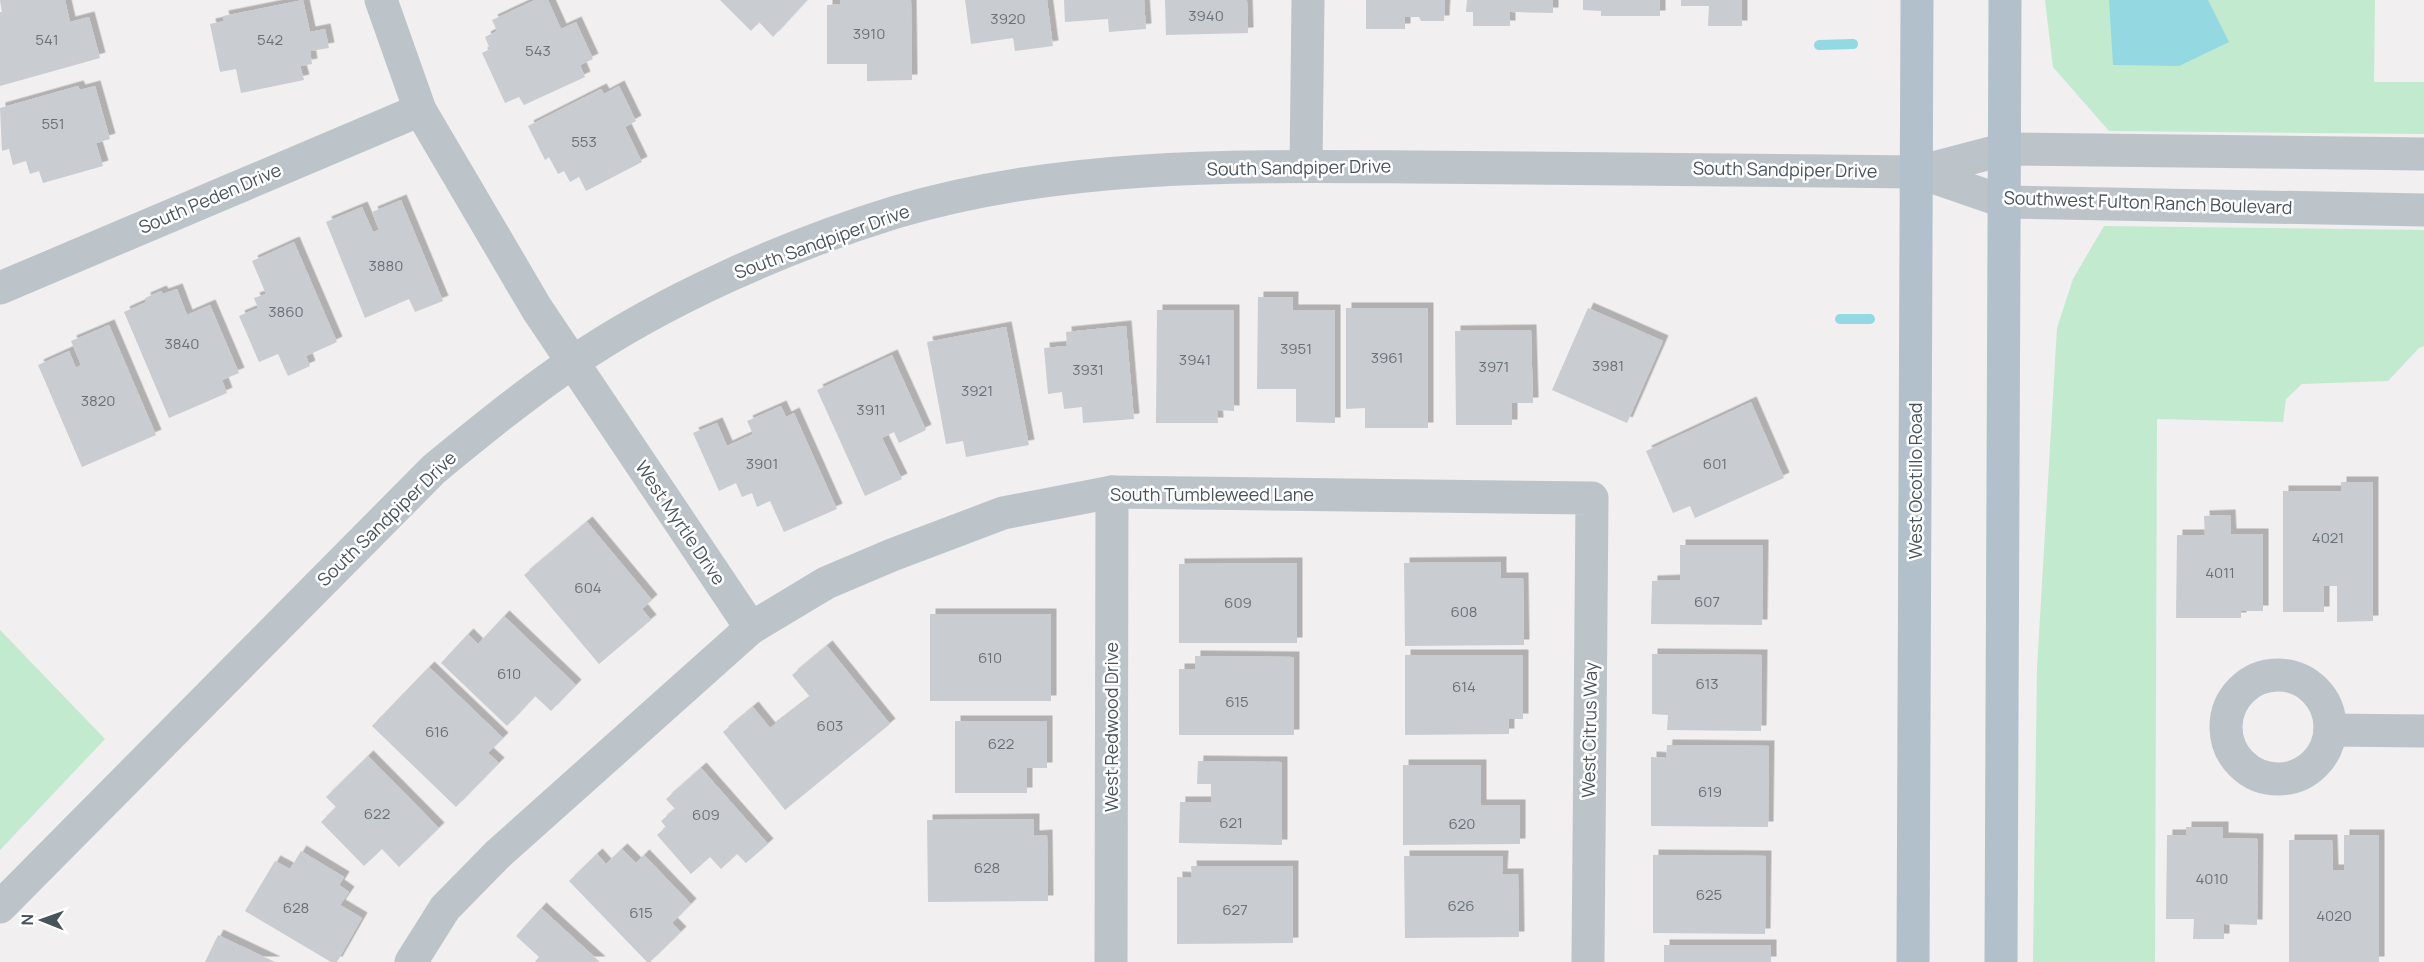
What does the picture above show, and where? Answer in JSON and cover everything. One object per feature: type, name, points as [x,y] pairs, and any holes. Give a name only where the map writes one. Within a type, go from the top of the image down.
[{"type":"main road","name":"West Ocotillo Road","points":[[1913,962],[1917,0]]},
{"type":"main road","points":[[2001,962],[2005,0]]},
{"type":"street","name":"West Myrtle Drive","points":[[381,0],[420,110],[537,309],[571,363],[751,628]]},
{"type":"street","points":[[1306,166],[1308,0]]},
{"type":"street","name":"South Peden Drive","points":[[0,288],[420,110]]},
{"type":"street","points":[[1918,172],[2006,148],[2424,154]]},
{"type":"street","name":"South Sandpiper Drive","points":[[0,907],[434,469],[571,363],[651,314],[796,248],[896,213],[973,194],[1042,181],[1120,172],[1306,166],[1918,172]]},
{"type":"street","name":"Southwest Fulton Ranch Boulevard","points":[[1918,172],[2005,202],[2424,210]]},
{"type":"street","name":"South Tumbleweed Lane","points":[[751,628],[826,584],[1003,513],[1112,492],[1592,498]]},
{"type":"street","name":"West Redwood Drive","points":[[1112,492],[1112,962]]},
{"type":"street","name":"West Citrus Way","points":[[1588,962],[1592,498]]},
{"type":"street","points":[[411,962],[445,908],[498,854],[751,628]]},
{"type":"street","points":[[2330,730],[2424,731]]},
{"type":"green space","points":[[2045,0],[2375,0],[2374,82],[2424,82],[2424,134],[2109,131],[2053,67]]},
{"type":"green space","points":[[2104,226],[2424,230],[2424,346],[2419,348],[2388,381],[2302,384],[2286,399],[2283,422],[2157,419],[2155,962],[2033,962],[2037,669],[2057,328],[2073,279]]},
{"type":"green space","points":[[0,630],[105,739],[0,850]]},
{"type":"water","points":[[2109,0],[2208,0],[2229,42],[2179,66],[2113,65]]},
{"type":"building","points":[[0,0],[65,0],[70,22],[89,17],[100,58],[0,86],[0,12],[2,12]]},
{"type":"building","points":[[303,0],[310,32],[325,29],[329,48],[310,51],[312,64],[300,66],[304,80],[241,93],[236,69],[220,72],[210,24],[224,21],[223,16]]},
{"type":"building","points":[[535,0],[548,0],[561,29],[576,22],[593,59],[580,65],[585,77],[524,105],[519,97],[505,103],[482,53],[490,49],[485,37],[497,31],[492,20]]},
{"type":"building","points":[[720,0],[807,0],[773,37],[759,22],[751,31]]},
{"type":"building","points":[[841,0],[911,0],[912,80],[867,81],[867,64],[827,64],[827,5],[840,4]]},
{"type":"building","points":[[965,0],[1047,0],[1053,46],[1015,51],[1013,38],[971,44]]},
{"type":"building","points":[[1064,0],[1144,0],[1146,29],[1109,32],[1108,19],[1065,22]]},
{"type":"building","points":[[1165,0],[1247,0],[1248,33],[1166,35]]},
{"type":"building","points":[[1366,0],[1445,0],[1444,21],[1421,21],[1419,17],[1405,17],[1405,29],[1366,29]]},
{"type":"building","points":[[1467,0],[1553,0],[1553,13],[1510,12],[1510,26],[1473,26],[1473,12],[1466,12]]},
{"type":"building","points":[[1583,0],[1660,0],[1660,16],[1601,16],[1601,11],[1583,10]]},
{"type":"building","points":[[1681,0],[1742,0],[1742,26],[1708,26],[1709,6],[1681,6]]},
{"type":"building","points":[[78,86],[80,90],[95,86],[110,139],[96,143],[103,166],[43,183],[39,171],[30,174],[26,161],[13,165],[9,149],[2,151],[0,108]]},
{"type":"building","points":[[619,86],[636,121],[625,127],[642,162],[586,191],[579,177],[570,182],[564,171],[558,174],[549,157],[545,160],[528,126],[601,89],[604,94]]},
{"type":"building","points":[[401,200],[443,301],[415,312],[409,299],[365,318],[326,222],[362,207],[373,232],[379,230],[372,212]]},
{"type":"building","points":[[294,242],[337,342],[306,356],[310,366],[288,376],[278,354],[259,362],[239,316],[258,308],[254,298],[266,294],[252,261]]},
{"type":"building","points":[[177,289],[187,315],[210,305],[239,373],[222,380],[227,393],[169,418],[124,312],[146,302],[145,298],[161,291],[163,294]]},
{"type":"building","points":[[1258,297],[1293,297],[1293,310],[1335,310],[1335,423],[1296,422],[1296,389],[1257,389]]},
{"type":"building","points":[[1346,308],[1428,308],[1428,428],[1365,428],[1365,408],[1346,409]]},
{"type":"building","points":[[1588,308],[1663,341],[1627,423],[1552,390]]},
{"type":"building","points":[[1157,310],[1234,310],[1234,411],[1217,410],[1218,423],[1156,423]]},
{"type":"building","points":[[109,325],[156,435],[82,467],[38,365],[69,351],[76,368],[81,365],[71,341]]},
{"type":"building","points":[[1126,326],[1134,419],[1083,423],[1082,407],[1064,409],[1062,392],[1048,394],[1044,348],[1067,346],[1066,332]]},
{"type":"building","points":[[1006,327],[1029,445],[966,457],[963,441],[946,444],[927,342]]},
{"type":"building","points":[[1531,330],[1533,403],[1512,403],[1512,425],[1456,425],[1455,331]]},
{"type":"building","points":[[892,355],[926,430],[899,443],[894,432],[882,438],[902,479],[865,496],[817,390]]},
{"type":"building","points":[[1751,402],[1784,478],[1695,518],[1690,506],[1673,513],[1646,451]]},
{"type":"building","points":[[781,406],[786,417],[794,413],[837,509],[784,532],[770,501],[757,507],[752,493],[742,497],[736,483],[719,491],[693,433],[717,423],[727,446],[753,434],[747,421]]},
{"type":"building","points":[[2341,482],[2373,482],[2373,621],[2337,622],[2337,586],[2324,586],[2324,612],[2283,612],[2283,491],[2341,491]]},
{"type":"building","points":[[2230,515],[2231,534],[2263,534],[2263,611],[2241,611],[2241,618],[2176,618],[2177,535],[2205,535],[2204,516]]},
{"type":"building","points":[[587,522],[652,600],[642,609],[651,620],[599,664],[524,575]]},
{"type":"building","points":[[1680,545],[1763,545],[1762,625],[1651,624],[1652,581],[1680,580]]},
{"type":"building","points":[[1501,562],[1501,578],[1523,578],[1524,645],[1405,646],[1404,563]]},
{"type":"building","points":[[1297,563],[1297,643],[1179,643],[1179,564]]},
{"type":"building","points":[[930,614],[1051,614],[1051,701],[930,701]]},
{"type":"building","points":[[504,616],[576,685],[551,711],[535,696],[507,726],[441,663],[468,634],[478,644]]},
{"type":"building","points":[[827,646],[890,724],[785,810],[723,732],[753,707],[770,728],[810,697],[792,675]]},
{"type":"building","points":[[1652,654],[1762,655],[1761,731],[1667,730],[1668,715],[1652,714]]},
{"type":"building","points":[[1405,655],[1523,655],[1523,719],[1509,719],[1509,734],[1405,735]]},
{"type":"building","points":[[1195,656],[1294,657],[1294,735],[1179,735],[1179,669],[1195,669]]},
{"type":"building","points":[[429,667],[503,738],[488,753],[499,763],[456,807],[372,726]]},
{"type":"building","points":[[955,721],[1047,721],[1047,768],[1027,768],[1027,793],[955,793]]},
{"type":"building","points":[[1667,745],[1769,746],[1768,827],[1651,826],[1651,757],[1666,758]]},
{"type":"building","points":[[368,756],[439,828],[399,867],[382,849],[364,866],[321,822],[336,807],[326,797]]},
{"type":"building","points":[[1198,761],[1282,762],[1282,845],[1179,843],[1180,802],[1211,802],[1211,784],[1197,784]]},
{"type":"building","points":[[1403,765],[1481,765],[1481,805],[1520,805],[1520,844],[1403,845]]},
{"type":"building","points":[[701,768],[768,844],[746,863],[737,854],[721,869],[710,857],[691,874],[657,835],[666,827],[661,821],[675,809],[666,799]]},
{"type":"building","points":[[1034,819],[1034,836],[1047,835],[1048,901],[928,902],[927,820]]},
{"type":"building","points":[[2186,827],[2223,827],[2223,838],[2258,839],[2257,925],[2224,924],[2224,939],[2193,939],[2194,919],[2166,919],[2167,835],[2186,835]]},
{"type":"building","points":[[2344,835],[2379,835],[2379,962],[2289,962],[2289,840],[2332,840],[2333,870],[2344,870]]},
{"type":"building","points":[[622,849],[636,863],[644,855],[691,904],[672,923],[681,932],[650,962],[647,962],[569,881],[597,854],[606,864]]},
{"type":"building","points":[[301,851],[344,877],[339,885],[349,892],[340,905],[362,918],[337,962],[331,962],[245,911],[275,861],[290,869]]},
{"type":"building","points":[[1653,855],[1766,856],[1765,934],[1653,933]]},
{"type":"building","points":[[1404,856],[1503,856],[1502,874],[1518,874],[1519,937],[1405,938]]},
{"type":"building","points":[[1191,866],[1293,866],[1293,943],[1177,944],[1177,877],[1192,878]]},
{"type":"building","points":[[541,908],[600,962],[535,962],[539,957],[516,936]]},
{"type":"building","points":[[218,935],[275,962],[205,962]]},
{"type":"building","points":[[1664,945],[1771,945],[1771,962],[1664,962]]},
{"type":"waterway","points":[[1819,45],[1853,44]]},
{"type":"waterway","points":[[1840,319],[1870,319]]}]
